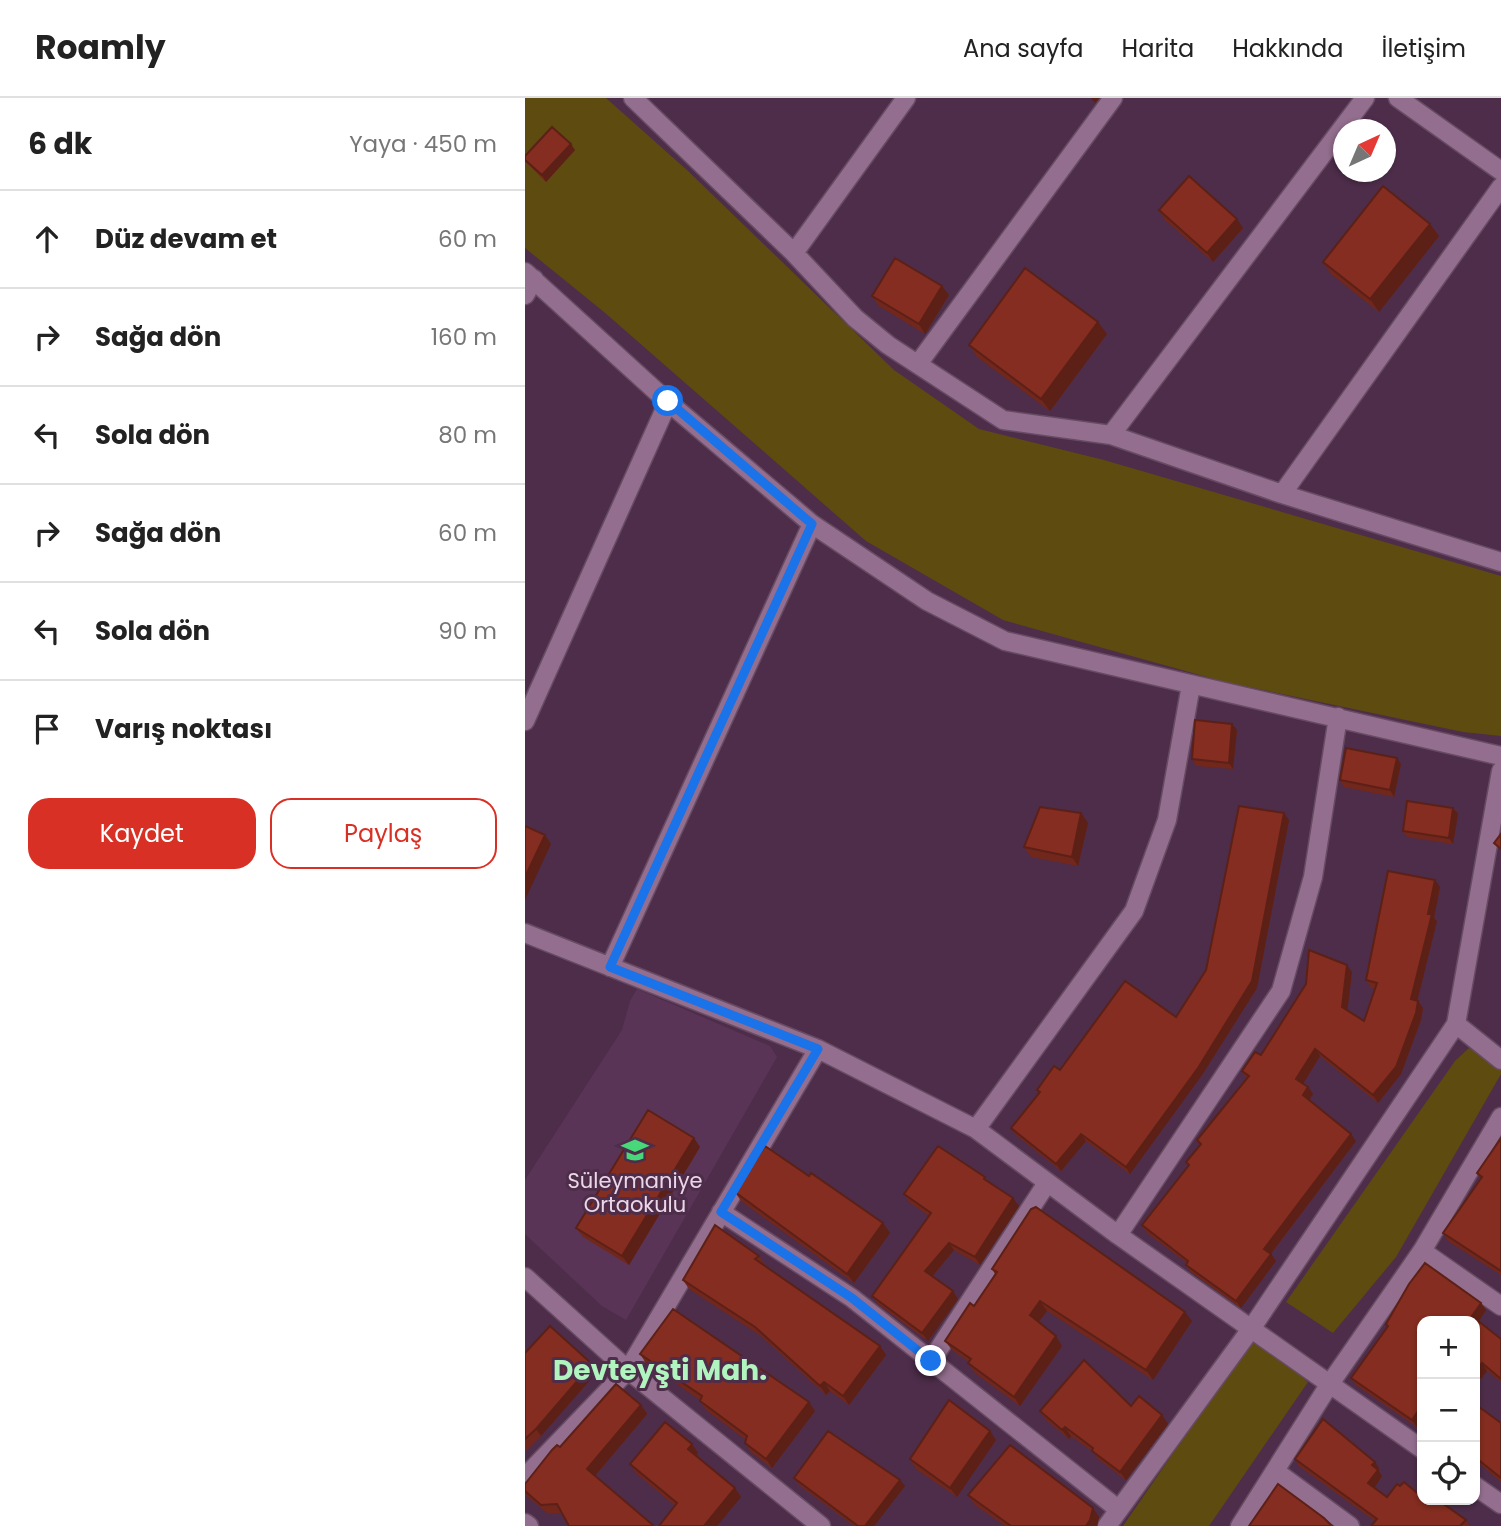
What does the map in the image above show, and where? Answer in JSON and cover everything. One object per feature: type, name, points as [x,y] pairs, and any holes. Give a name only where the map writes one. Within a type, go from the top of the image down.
[{"type":"street","points":[[633,98],[794,253],[855,318],[918,364],[1003,420],[1111,435],[1282,494],[1499,558]]},
{"type":"street","points":[[794,253],[906,98]]},
{"type":"street","points":[[918,364],[1113,98]]},
{"type":"street","points":[[1111,435],[1366,98]]},
{"type":"street","points":[[1398,98],[1501,171]]},
{"type":"street","points":[[1282,494],[1501,187]]},
{"type":"street","points":[[528,282],[812,524],[927,601],[1005,641],[1501,756]]},
{"type":"street","points":[[525,721],[668,401]]},
{"type":"street","points":[[610,967],[812,524]]},
{"type":"street","points":[[976,1129],[1134,911],[1167,820],[1191,685]]},
{"type":"street","points":[[1118,1235],[1281,991],[1313,877],[1338,717]]},
{"type":"street","points":[[1107,1526],[1251,1329],[1456,1024],[1501,771]]},
{"type":"street","points":[[525,933],[818,1049],[976,1129],[1118,1235],[1417,1447]]},
{"type":"street","points":[[1456,1024],[1501,1060]]},
{"type":"street","points":[[525,1477],[628,1370],[818,1049]]},
{"type":"street","points":[[1240,1526],[1329,1385],[1422,1251],[1501,1117]]},
{"type":"street","points":[[931,1361],[1047,1183]]},
{"type":"street","points":[[721,1212],[852,1298],[1118,1509]]},
{"type":"street","points":[[1422,1251],[1501,1306]]},
{"type":"street","points":[[525,1278],[628,1370],[821,1526]]},
{"type":"street","points":[[1275,1471],[1350,1526]]},
{"type":"street","points":[[1480,1489],[1501,1504]]},
{"type":"street","points":[[525,1522],[529,1526]]},
{"type":"shaded area","points":[[525,98],[606,98],[688,171],[894,370],[979,429],[1104,460],[1501,576],[1501,736],[1463,732],[1225,682],[1003,620],[866,541],[604,312],[525,248]]},
{"type":"shaded area","name":"Süleymaniye Ortaokulu","points":[[637,989],[770,1046],[777,1057],[626,1320],[602,1306],[525,1234],[525,1180],[622,1030],[630,1001]]},
{"type":"shaded area","points":[[1469,1048],[1501,1066],[1501,1074],[1396,1257],[1333,1333],[1286,1302],[1455,1061]]},
{"type":"shaded area","points":[[1255,1340],[1268,1347],[1308,1382],[1209,1526],[1123,1526],[1247,1346]]},
{"type":"building","points":[[552,127],[571,144],[542,175],[525,160],[525,156]]},
{"type":"building","points":[[1189,176],[1237,219],[1207,253],[1159,210]]},
{"type":"building","points":[[1383,186],[1430,224],[1370,299],[1323,262]]},
{"type":"building","points":[[895,258],[942,286],[919,324],[872,296]]},
{"type":"building","points":[[1025,268],[1098,322],[1041,399],[969,345]]},
{"type":"building","points":[[1195,720],[1232,724],[1229,763],[1192,759]]},
{"type":"building","points":[[1346,748],[1397,758],[1390,790],[1340,780]]},
{"type":"building","points":[[1407,801],[1453,808],[1449,838],[1403,831]]},
{"type":"building","points":[[1239,806],[1284,813],[1252,981],[1198,1068],[1126,1167],[1081,1134],[1056,1164],[1011,1128],[1040,1092],[1037,1090],[1054,1066],[1060,1070],[1125,981],[1176,1017],[1206,970]]},
{"type":"building","points":[[1040,807],[1081,813],[1072,857],[1024,847]]},
{"type":"building","points":[[525,826],[545,835],[525,877]]},
{"type":"building","points":[[1501,834],[1501,849],[1494,843]]},
{"type":"building","points":[[1388,871],[1435,880],[1428,914],[1432,914],[1411,999],[1418,1001],[1416,1013],[1396,1067],[1373,1095],[1315,1049],[1296,1079],[1308,1087],[1303,1095],[1351,1134],[1264,1249],[1271,1254],[1236,1301],[1186,1265],[1188,1261],[1142,1225],[1189,1165],[1186,1162],[1201,1144],[1197,1140],[1249,1076],[1242,1071],[1255,1052],[1261,1055],[1306,984],[1309,950],[1347,965],[1342,1007],[1364,1021],[1377,983],[1366,980]]},
{"type":"building","points":[[648,1110],[694,1138],[622,1256],[576,1228]]},
{"type":"building","points":[[1501,1138],[1501,1271],[1443,1233],[1482,1177],[1477,1173]]},
{"type":"building","points":[[765,1146],[809,1176],[811,1173],[883,1223],[847,1274],[735,1192]]},
{"type":"building","points":[[938,1146],[1013,1198],[975,1257],[949,1243],[925,1271],[953,1291],[922,1333],[872,1296],[931,1213],[904,1194]]},
{"type":"building","points":[[1036,1207],[1185,1312],[1146,1370],[1040,1301],[1030,1315],[1056,1336],[1014,1397],[968,1363],[971,1359],[945,1341],[970,1303],[974,1306],[997,1272],[992,1269],[1031,1209]]},
{"type":"building","points":[[715,1225],[759,1256],[755,1259],[880,1346],[843,1396],[824,1382],[820,1386],[755,1327],[683,1280]]},
{"type":"building","points":[[1425,1263],[1481,1303],[1472,1316],[1417,1316],[1417,1412],[1412,1420],[1351,1378],[1388,1326],[1386,1324],[1409,1284]]},
{"type":"building","points":[[673,1309],[809,1402],[766,1459],[745,1443],[747,1436],[700,1401],[702,1396],[640,1354]]},
{"type":"building","points":[[1480,1322],[1501,1339],[1501,1379],[1482,1363],[1480,1366]]},
{"type":"building","points":[[550,1326],[592,1364],[525,1439],[525,1353]]},
{"type":"building","points":[[1084,1360],[1131,1406],[1139,1396],[1162,1415],[1120,1472],[1092,1451],[1093,1448],[1065,1427],[1062,1430],[1040,1411]]},
{"type":"building","points":[[616,1384],[641,1405],[587,1469],[654,1526],[569,1526],[557,1504],[541,1505],[525,1491],[525,1484],[552,1450],[557,1445],[560,1447]]},
{"type":"building","points":[[949,1400],[990,1431],[950,1488],[910,1459]]},
{"type":"building","points":[[1480,1408],[1501,1423],[1501,1478],[1480,1461]]},
{"type":"building","points":[[1323,1419],[1375,1462],[1372,1465],[1378,1470],[1368,1483],[1387,1497],[1397,1484],[1400,1486],[1404,1482],[1417,1493],[1417,1505],[1445,1505],[1466,1520],[1460,1526],[1371,1526],[1377,1519],[1295,1459]]},
{"type":"building","points":[[665,1422],[692,1444],[688,1449],[735,1488],[704,1526],[659,1526],[677,1503],[630,1464]]},
{"type":"building","points":[[828,1431],[900,1480],[865,1526],[858,1526],[794,1478]]},
{"type":"building","points":[[1010,1445],[1093,1508],[1086,1526],[1011,1526],[968,1495]]},
{"type":"building","points":[[1278,1484],[1324,1518],[1332,1526],[1249,1526]]},
{"type":"place","name":"Süleymaniye Ortaokulu","points":[[635,1150]]},
{"type":"district","name":"Devteyşti Mah.","points":[[660,1370]]},
{"type":"route","points":[[668,401],[812,524],[610,967],[818,1049],[721,1212],[852,1298],[931,1361]]}]
